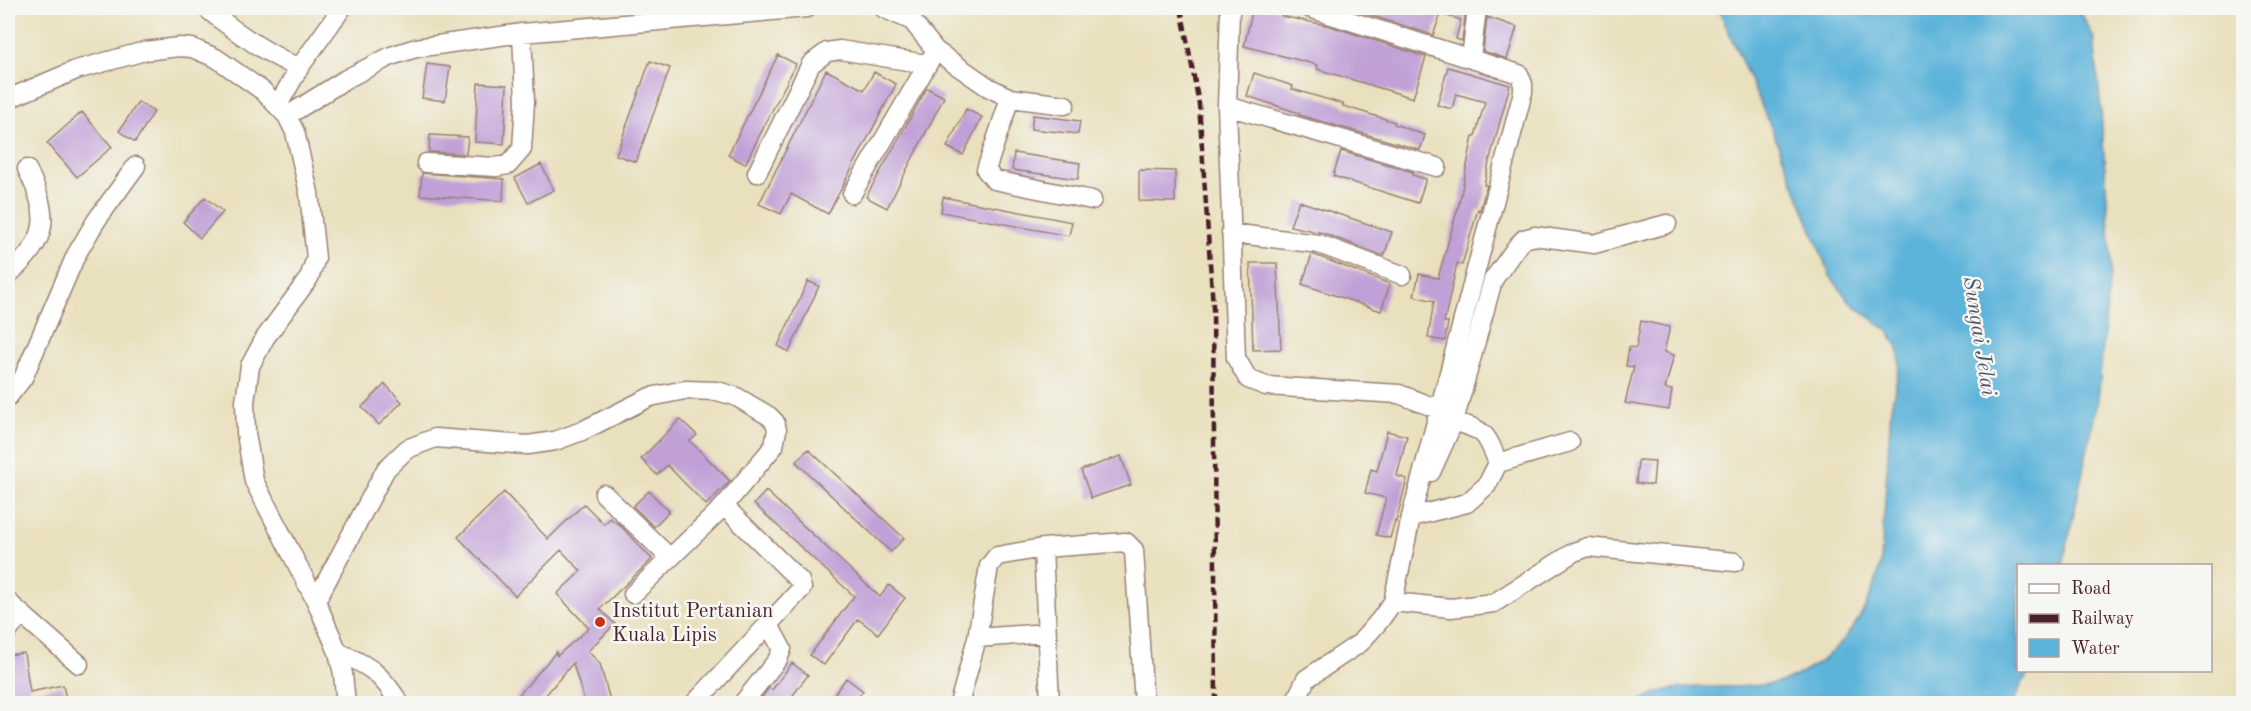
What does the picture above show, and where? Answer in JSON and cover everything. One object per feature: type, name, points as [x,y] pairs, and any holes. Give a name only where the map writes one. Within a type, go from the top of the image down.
[{"type":"street","points":[[206,8],[233,30],[274,57],[299,68]]},
{"type":"street","points":[[282,110],[299,68],[342,8]]},
{"type":"street","points":[[282,110],[391,56],[416,48],[522,33],[807,8]]},
{"type":"street","points":[[883,8],[912,21],[931,57]]},
{"type":"street","points":[[1232,8],[1230,11],[1227,106],[1236,358],[1248,379],[1266,386],[1399,394],[1438,408]]},
{"type":"street","points":[[1294,704],[1306,679],[1359,643],[1393,602],[1438,408],[1523,92],[1519,74],[1309,8]]},
{"type":"street","points":[[1471,58],[1477,8]]},
{"type":"street","points":[[426,163],[496,167],[507,165],[522,149],[525,102],[522,33]]},
{"type":"street","points":[[8,99],[76,70],[146,51],[179,47],[192,48],[216,58],[263,91],[282,110],[295,132],[309,193],[316,258],[309,278],[265,338],[250,366],[245,402],[246,433],[254,482],[316,601],[338,652],[343,674],[345,704]]},
{"type":"street","points":[[757,173],[811,64],[827,52],[840,50],[931,57],[1010,98],[1065,105]]},
{"type":"street","points":[[852,194],[931,57]]},
{"type":"street","points":[[1010,98],[986,170],[994,180],[1092,201]]},
{"type":"street","points":[[1227,106],[1437,167]]},
{"type":"street","points":[[8,397],[23,378],[76,255],[96,221],[136,166]]},
{"type":"street","points":[[8,275],[26,258],[41,233],[44,216],[39,194],[27,169]]},
{"type":"street","points":[[1411,517],[1454,421],[1493,280],[1524,239],[1535,236],[1594,244],[1667,224]]},
{"type":"street","points":[[1231,233],[1319,244],[1402,275]]},
{"type":"street","points":[[316,601],[386,469],[407,449],[435,438],[528,446],[555,441],[582,431],[650,397],[685,390],[717,391],[735,396],[769,416],[775,422],[777,430],[774,446],[723,506],[633,594]]},
{"type":"street","points":[[1454,421],[1476,428],[1488,438],[1498,463]]},
{"type":"street","points":[[1411,517],[1467,503],[1487,485],[1498,463],[1570,442]]},
{"type":"street","points":[[604,494],[670,558]]},
{"type":"street","points":[[694,704],[801,588],[801,581],[723,506]]},
{"type":"street","points":[[959,704],[977,638],[989,566],[997,556],[1043,548],[1126,542],[1134,550],[1144,704]]},
{"type":"street","points":[[1393,602],[1451,608],[1494,603],[1574,552],[1588,547],[1735,561]]},
{"type":"street","points":[[1043,548],[1050,704]]},
{"type":"street","points":[[8,602],[79,664]]},
{"type":"street","points":[[8,631],[22,614]]},
{"type":"street","points":[[742,704],[778,659],[782,649],[769,625]]},
{"type":"street","points":[[977,638],[1046,633]]},
{"type":"street","points":[[338,652],[366,665],[380,676],[400,704]]},
{"type":"water","name":"Sungai Jelai","points":[[1718,8],[2079,8],[2094,39],[2111,260],[2098,399],[2063,564],[2017,564],[2017,672],[2028,672],[2012,703],[1636,703],[1668,690],[1771,684],[1803,672],[1820,662],[1848,634],[1868,601],[1881,562],[1891,408],[1900,363],[1898,348],[1889,332],[1849,301],[1830,276],[1774,134]]},
{"type":"building","points":[[1253,8],[1283,10],[1281,16],[1330,26],[1426,57],[1413,98],[1317,69],[1318,65],[1244,46]]},
{"type":"building","points":[[1348,8],[1466,8],[1462,41],[1456,39],[1461,20],[1441,14],[1433,35]]},
{"type":"building","points":[[1487,17],[1517,27],[1507,59],[1483,51]]},
{"type":"building","points":[[778,55],[796,64],[745,164],[728,155]]},
{"type":"building","points":[[650,61],[670,68],[636,162],[616,155]]},
{"type":"building","points":[[427,64],[450,67],[445,101],[422,98]]},
{"type":"building","points":[[1448,67],[1510,85],[1489,162],[1484,185],[1487,185],[1480,210],[1478,209],[1462,265],[1457,263],[1444,322],[1448,322],[1445,341],[1428,338],[1434,301],[1414,296],[1419,274],[1438,278],[1459,204],[1473,136],[1475,136],[1485,102],[1456,94],[1452,109],[1437,105]]},
{"type":"building","points":[[826,70],[864,90],[874,72],[896,84],[828,214],[791,194],[781,214],[759,204]]},
{"type":"building","points":[[1254,73],[1293,86],[1292,89],[1343,104],[1343,106],[1395,122],[1394,124],[1425,135],[1420,150],[1299,115],[1299,113],[1247,96]]},
{"type":"building","points":[[478,83],[507,85],[504,144],[475,142]]},
{"type":"building","points":[[927,88],[944,97],[887,208],[866,197]]},
{"type":"building","points":[[138,102],[154,112],[135,142],[119,131]]},
{"type":"building","points":[[966,109],[982,117],[963,155],[947,147]]},
{"type":"building","points":[[82,112],[112,147],[77,177],[47,143]]},
{"type":"building","points":[[1033,115],[1080,121],[1078,134],[1031,129]]},
{"type":"building","points":[[430,135],[468,137],[466,154],[429,152]]},
{"type":"building","points":[[1341,151],[1413,172],[1412,175],[1426,179],[1418,203],[1333,176]]},
{"type":"building","points":[[1014,153],[1080,163],[1078,179],[1012,170]]},
{"type":"building","points":[[541,164],[554,190],[528,203],[515,178]]},
{"type":"building","points":[[1139,170],[1175,171],[1175,202],[1139,201]]},
{"type":"building","points":[[422,173],[504,179],[503,201],[420,195]]},
{"type":"building","points":[[205,197],[223,212],[200,238],[183,222]]},
{"type":"building","points":[[943,197],[1072,222],[1069,236],[941,212]]},
{"type":"building","points":[[1299,201],[1392,232],[1384,256],[1323,233],[1290,226]]},
{"type":"building","points":[[1312,254],[1390,284],[1381,311],[1302,284]]},
{"type":"building","points":[[1250,263],[1277,263],[1281,349],[1253,350]]},
{"type":"building","points":[[808,281],[819,286],[789,352],[778,346]]},
{"type":"building","points":[[1641,321],[1670,327],[1664,352],[1674,355],[1665,389],[1672,390],[1669,410],[1625,403],[1634,367],[1626,366],[1629,347],[1636,348]]},
{"type":"building","points":[[385,384],[402,402],[379,425],[362,407]]},
{"type":"building","points":[[680,419],[697,435],[690,441],[730,481],[706,505],[667,465],[657,475],[641,459]]},
{"type":"building","points":[[1387,431],[1407,436],[1397,476],[1407,479],[1390,538],[1376,535],[1386,498],[1365,493],[1371,469],[1377,471]]},
{"type":"building","points":[[808,449],[904,538],[891,552],[796,462]]},
{"type":"building","points":[[1121,456],[1131,485],[1091,498],[1081,470]]},
{"type":"building","points":[[1638,460],[1655,461],[1653,485],[1636,483]]},
{"type":"building","points":[[649,491],[669,511],[654,527],[633,506]]},
{"type":"building","points":[[766,491],[880,597],[889,585],[905,598],[878,634],[858,619],[824,665],[810,655],[854,596],[754,504]]},
{"type":"building","points":[[504,492],[548,539],[584,504],[604,524],[610,518],[617,522],[652,559],[600,609],[615,624],[588,651],[600,664],[611,704],[585,704],[573,663],[538,704],[511,704],[556,652],[557,656],[589,628],[557,594],[581,571],[561,550],[515,596],[458,537]]},
{"type":"building","points":[[24,653],[30,692],[63,685],[67,704],[8,704],[8,655]]},
{"type":"building","points":[[792,663],[808,675],[788,702],[790,704],[757,704],[769,688],[772,690]]},
{"type":"building","points":[[846,678],[863,691],[853,704],[827,704]]},
{"type":"railway","points":[[1181,8],[1199,104],[1213,306],[1216,704]]},
{"type":"place","name":"Institut Pertanian Kuala Lipis","points":[[600,622]]}]
